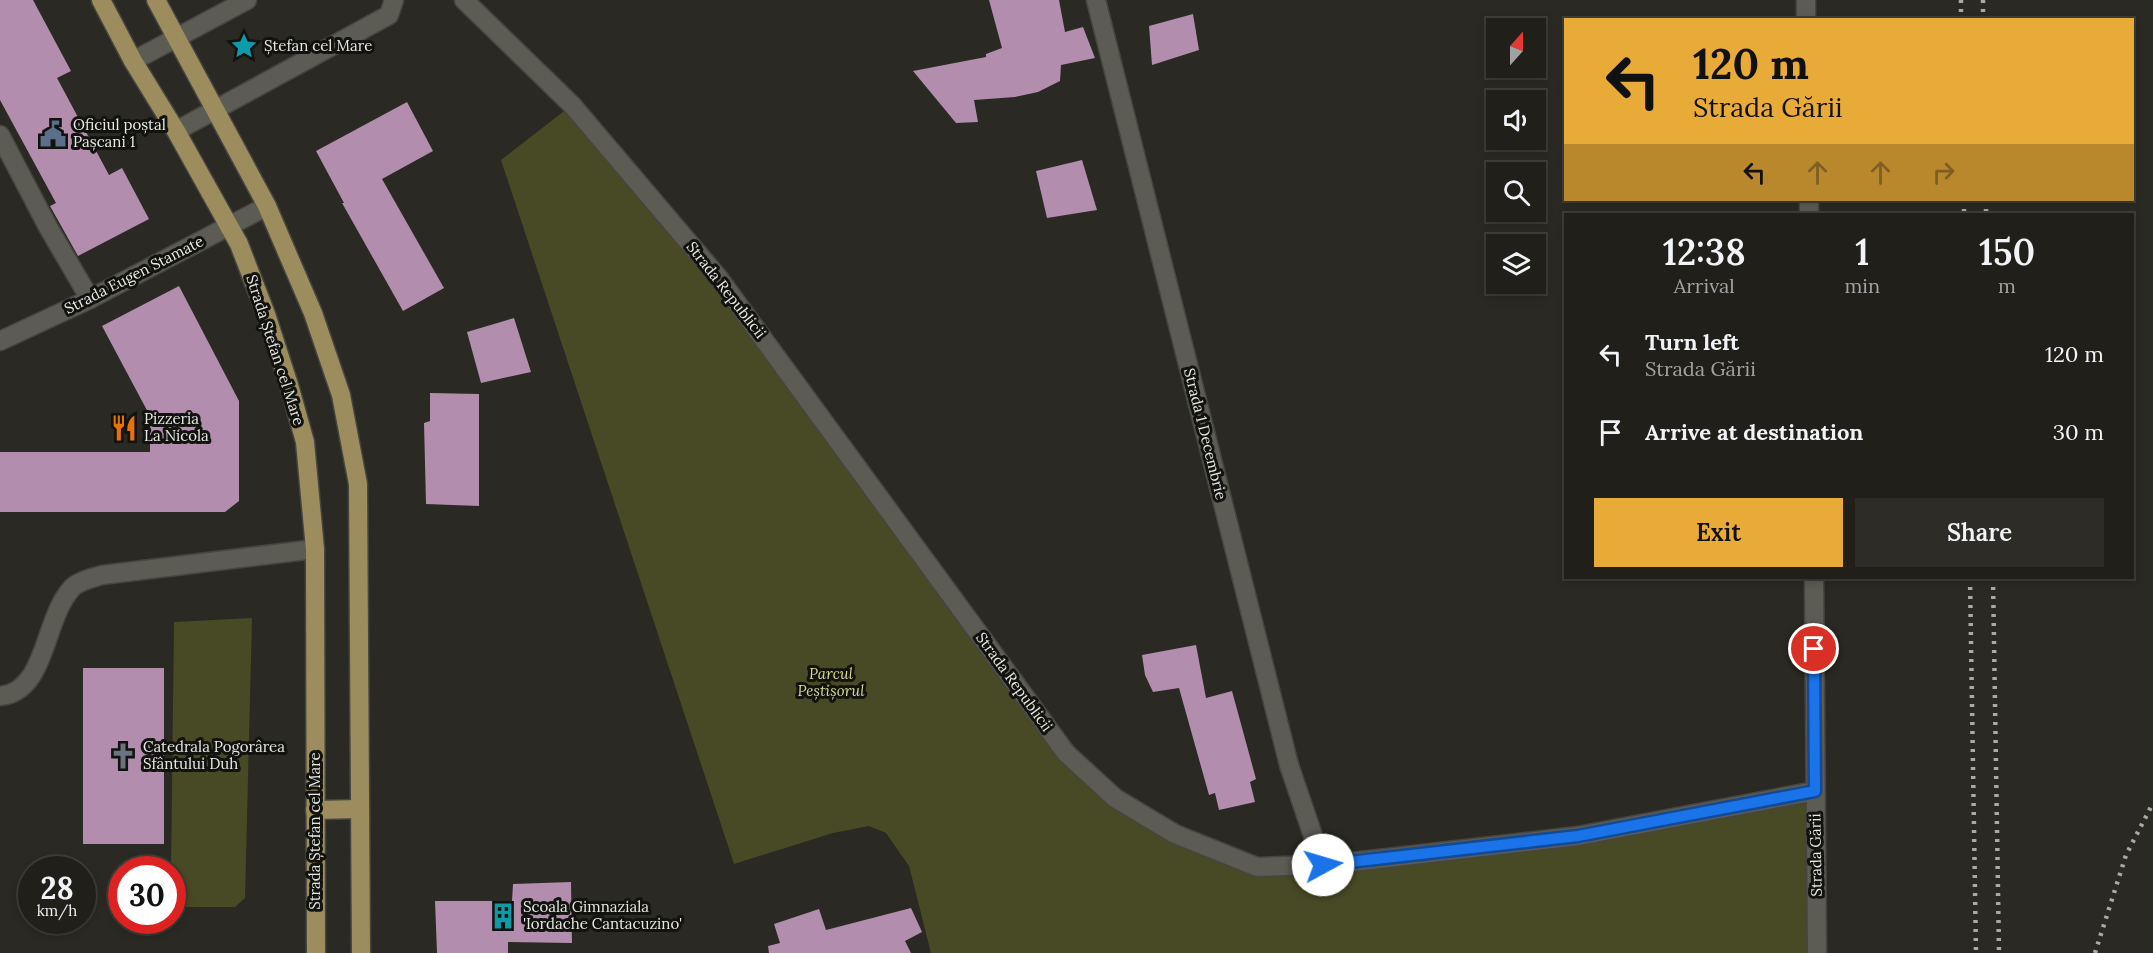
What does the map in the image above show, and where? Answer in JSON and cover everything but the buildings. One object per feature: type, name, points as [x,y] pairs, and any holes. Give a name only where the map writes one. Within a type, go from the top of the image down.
[{"type":"main road","name":"Strada Ștefan cel Mare","points":[[101,0],[133,61],[176,131],[239,244],[266,314],[305,442],[315,549],[316,953]]},
{"type":"main road","points":[[156,0],[267,206],[313,313],[337,385],[358,484],[361,953]]},
{"type":"main road","points":[[315,810],[360,809]]},
{"type":"street","points":[[133,61],[247,0]]},
{"type":"street","points":[[176,131],[388,15],[393,0]]},
{"type":"street","name":"Strada Republicii","points":[[464,0],[572,105],[718,277],[1066,753],[1115,798],[1175,834],[1257,867],[1323,865],[1578,836],[1815,791]]},
{"type":"street","name":"Strada 1 Decembrie","points":[[1096,0],[1289,765],[1323,865]]},
{"type":"street","points":[[1806,0],[1806,18]]},
{"type":"street","points":[[0,135],[48,227],[90,299]]},
{"type":"street","name":"Strada Eugen Stamate","points":[[0,341],[90,299],[267,206]]},
{"type":"street","points":[[9,694],[35,673],[56,611],[73,586],[102,575],[315,549]]},
{"type":"street","name":"Strada Gării","points":[[1814,579],[1817,953]]},
{"type":"green space","name":"Parcul Peștișorul","points":[[572,105],[718,277],[1066,753],[1115,798],[1257,867],[1336,864],[1815,791],[1817,953],[931,953],[909,866],[886,833],[869,826],[833,833],[734,864],[501,160]]},
{"type":"green space","points":[[252,618],[245,898],[235,907],[186,907],[186,856],[171,856],[174,622]]},
{"type":"railway","points":[[1961,0],[1961,18]]},
{"type":"railway","points":[[1983,0],[1983,18]]},
{"type":"railway","points":[[1964,201],[1964,213]]},
{"type":"railway","points":[[1986,201],[1986,213]]},
{"type":"railway","points":[[1970,579],[1976,953]]},
{"type":"railway","points":[[1993,579],[1999,953]]},
{"type":"railway","points":[[2095,953],[2126,855],[2153,803]]},
{"type":"place","name":"Ștefan cel Mare","points":[[244,46]]},
{"type":"place","name":"Oficiul poștal Pașcani 1","points":[[53,134]]},
{"type":"place","name":"Pizzeria La Nicola","points":[[124,428]]},
{"type":"place","name":"Catedrala Pogorârea Sfântului Duh","points":[[123,756]]},
{"type":"place","name":"Scoala Gimnaziala 'Iordache Cantacuzino'","points":[[503,916]]},
{"type":"route","points":[[1323,865],[1578,836],[1815,791],[1814,649]]}]
